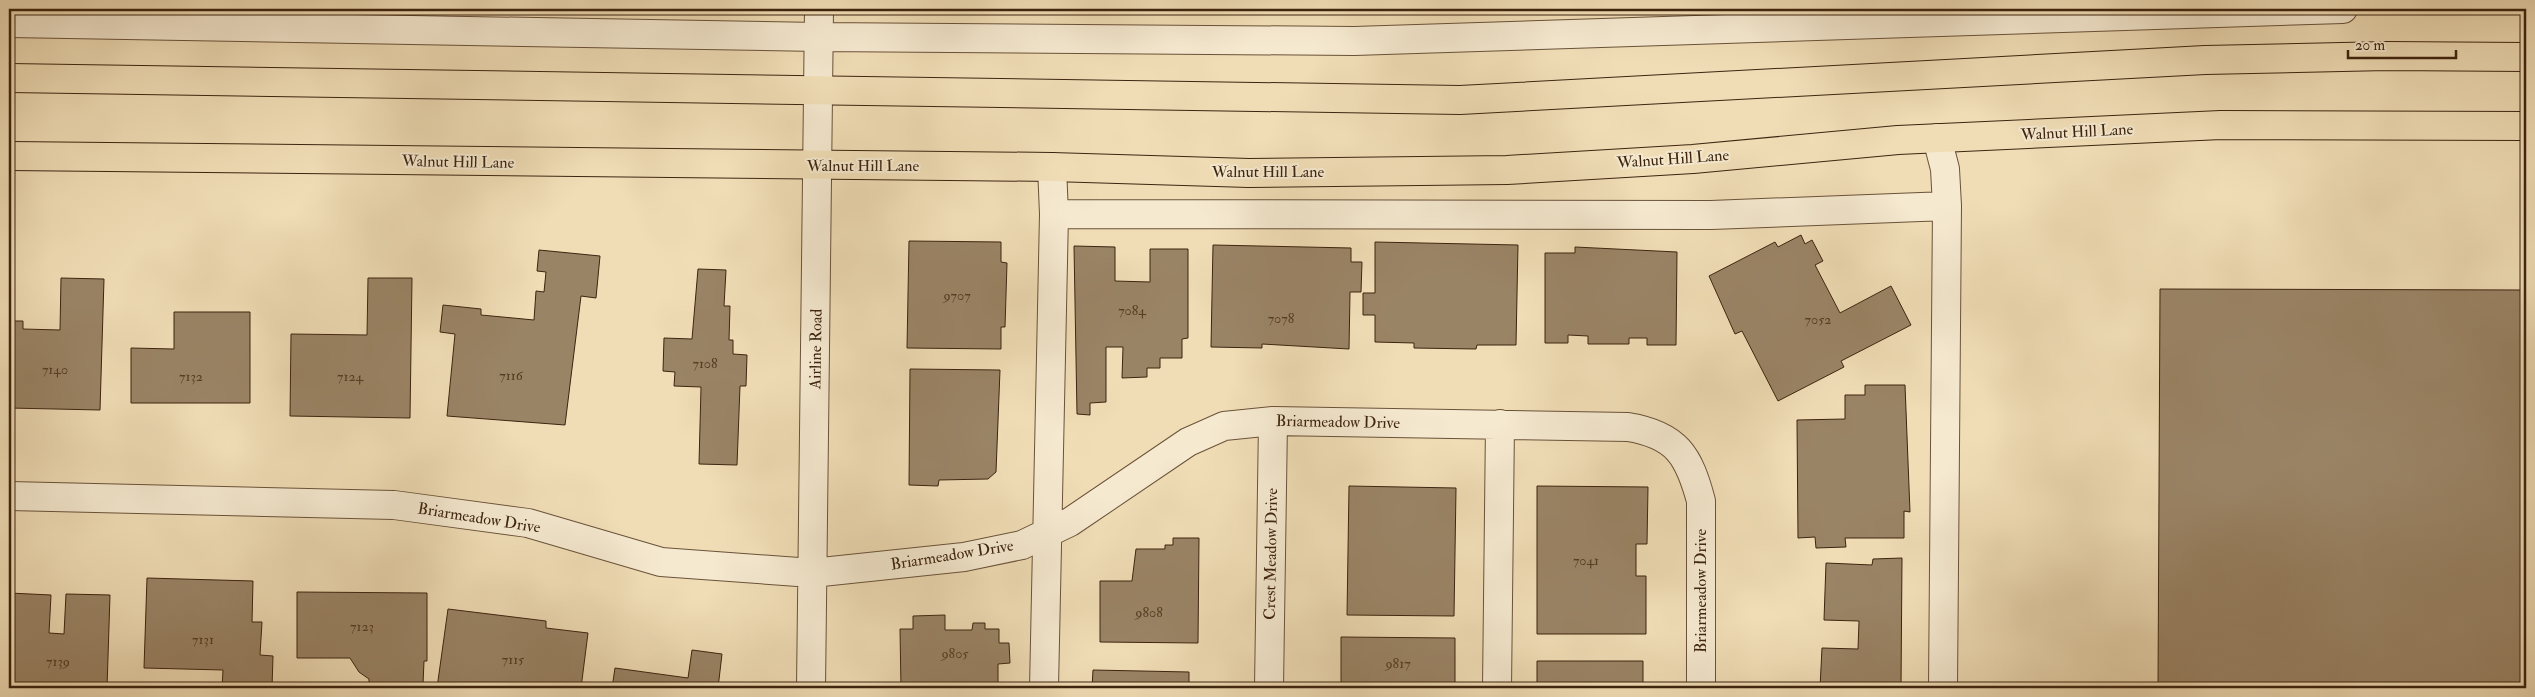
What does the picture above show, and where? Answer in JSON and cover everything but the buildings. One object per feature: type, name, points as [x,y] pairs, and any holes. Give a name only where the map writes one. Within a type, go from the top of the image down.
[{"type":"main road","points":[[9,78],[1460,100],[2205,60],[2387,56],[2526,57]]},
{"type":"main road","name":"Walnut Hill Lane","points":[[9,156],[1052,167],[1249,173],[1507,170],[1693,159],[1937,138],[2221,125],[2526,126]]},
{"type":"street","name":"Airline Road","points":[[811,688],[819,166],[819,9]]},
{"type":"street","points":[[9,23],[819,37],[1354,41],[2343,9]]},
{"type":"street","points":[[1937,138],[1945,169],[1946,206],[1943,688]]},
{"type":"street","points":[[1044,688],[1054,214],[1052,167]]},
{"type":"street","points":[[1054,214],[1711,215],[1946,206]]},
{"type":"street","name":"Briarmeadow Drive","points":[[9,496],[394,505],[528,523],[661,562],[812,573],[964,557],[1022,545],[1070,522],[1188,442],[1224,426],[1273,421],[1628,427],[1649,430],[1667,438],[1685,456],[1694,473],[1701,501],[1701,688]]},
{"type":"street","name":"Crest Meadow Drive","points":[[1269,688],[1273,421]]},
{"type":"street","points":[[1496,688],[1500,424]]}]
